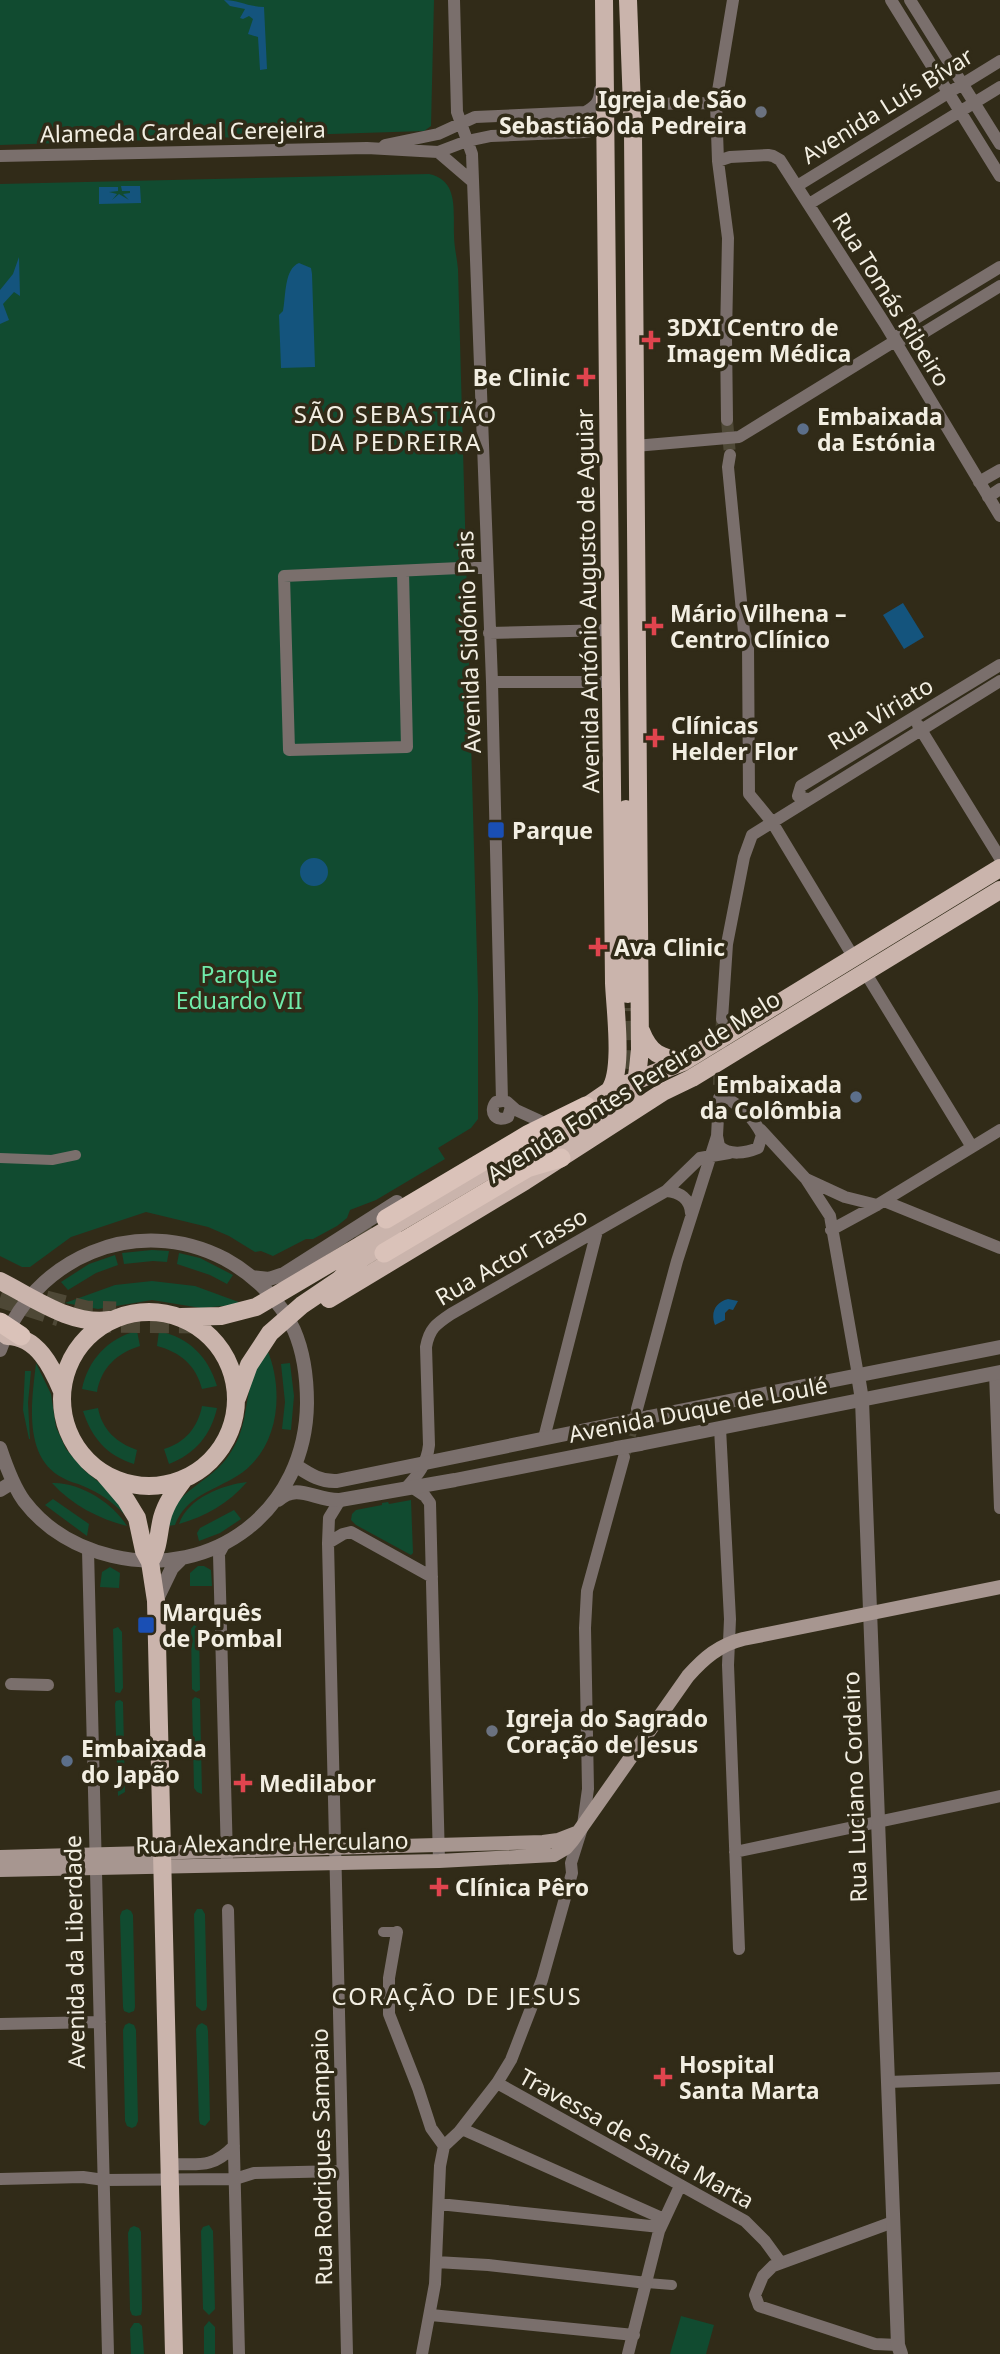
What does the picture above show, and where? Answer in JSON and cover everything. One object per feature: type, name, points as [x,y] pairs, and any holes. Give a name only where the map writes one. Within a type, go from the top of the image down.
[{"type":"highway","name":"Avenida Fontes Pereira de Melo","points":[[386,1219],[516,1142],[577,1110]]},
{"type":"highway","points":[[384,1253],[527,1168],[561,1158]]},
{"type":"main road","points":[[604,0],[605,46]]},
{"type":"main road","name":"Avenida António Augusto de Aguiar","points":[[628,0],[640,1030],[635,1082]]},
{"type":"main road","name":"Avenida António Augusto de Aguiar","points":[[605,46],[614,983],[618,1068],[614,1085],[609,1091]]},
{"type":"main road","points":[[606,128],[631,111]]},
{"type":"main road","points":[[610,399],[622,404],[634,399]]},
{"type":"main road","points":[[610,430],[622,442],[635,446]]},
{"type":"main road","points":[[611,468],[622,463],[635,470]]},
{"type":"main road","points":[[612,558],[624,553],[635,558]]},
{"type":"main road","name":"Avenida António Augusto de Aguiar","points":[[629,1008],[626,781],[628,744],[636,705]]},
{"type":"main road","name":"Avenida Fontes Pereira de Melo","points":[[288,1319],[306,1312],[392,1262],[663,1092],[692,1078],[1000,868]]},
{"type":"main road","name":"Avenida Fontes Pereira de Melo","points":[[181,1317],[230,1314],[251,1309],[528,1146],[577,1110],[609,1091],[683,1062],[1000,890]]},
{"type":"main road","points":[[640,1030],[650,1049],[668,1059],[683,1062]]},
{"type":"main road","points":[[110,1320],[92,1333],[77,1349],[67,1369],[62,1391],[64,1420],[71,1437],[88,1461],[122,1482],[143,1486],[164,1485],[184,1479],[201,1470],[220,1450],[233,1426],[237,1398],[246,1374],[259,1347],[270,1333],[302,1305],[339,1280],[362,1258],[625,1100],[633,1093],[635,1082]]},
{"type":"main road","points":[[0,1281],[80,1319],[110,1320],[145,1311],[181,1317],[198,1326],[219,1345],[232,1370],[237,1398]]},
{"type":"main road","points":[[6,1334],[43,1356],[62,1391]]},
{"type":"main road","points":[[103,1472],[127,1500],[141,1530],[144,1551],[150,1562],[156,1601],[174,2354]]},
{"type":"main road","points":[[150,1562],[156,1552],[163,1515],[184,1479]]},
{"type":"main road","points":[[544,1849],[580,1829],[688,1676],[702,1660],[729,1643],[1000,1587]]},
{"type":"main road","name":"Rua Alexandre Herculano","points":[[335,1856],[438,1845],[544,1849]]},
{"type":"main road","name":"Rua Alexandre Herculano","points":[[0,1857],[96,1861],[335,1856],[439,1861],[544,1849]]},
{"type":"main road","name":"Rua Alexandre Herculano","points":[[0,1870],[96,1861]]},
{"type":"street","name":"Avenida Sidónio Pais","points":[[454,0],[457,112],[472,154],[507,1104],[540,1121]]},
{"type":"street","points":[[727,420],[728,238],[718,161],[716,103],[733,0]]},
{"type":"street","points":[[891,0],[1000,176]]},
{"type":"street","points":[[911,0],[1000,144]]},
{"type":"street","name":"Alameda Cardeal Cerejeira","points":[[367,148],[438,134],[475,117],[585,111],[595,107],[600,97],[600,54],[605,46]]},
{"type":"street","name":"Avenida Luís Bívar","points":[[797,186],[1000,61]]},
{"type":"street","name":"Avenida Luís Bívar","points":[[809,204],[1000,87]]},
{"type":"street","points":[[631,111],[645,104],[716,103]]},
{"type":"street","name":"Alameda Cardeal Cerejeira","points":[[0,156],[367,148],[438,152],[467,141],[491,136],[585,132],[606,128]]},
{"type":"street","points":[[438,152],[473,182]]},
{"type":"street","name":"Rua Tomás Ribeiro","points":[[718,161],[730,157],[774,156],[780,160],[895,341],[1000,516]]},
{"type":"street","points":[[895,341],[911,321],[1000,267]]},
{"type":"street","points":[[635,446],[739,437],[895,341],[920,335],[1000,286]]},
{"type":"street","points":[[730,455],[728,467],[744,632],[748,644],[749,793],[772,822],[972,1147]]},
{"type":"street","points":[[979,482],[1000,470]]},
{"type":"street","points":[[988,496],[1000,489]]},
{"type":"street","points":[[403,571],[407,747],[289,750],[284,576],[403,571],[487,568]]},
{"type":"street","points":[[489,633],[611,630]]},
{"type":"street","name":"Rua Viriato","points":[[722,1019],[727,944],[744,857],[752,835],[1000,665]]},
{"type":"street","name":"Rua Viriato","points":[[917,724],[1000,681]]},
{"type":"street","points":[[492,682],[612,682]]},
{"type":"street","points":[[917,724],[1000,859]]},
{"type":"street","points":[[643,1413],[670,1289],[712,1155],[719,1085]]},
{"type":"street","points":[[719,1098],[731,1100],[758,1126],[831,1230]]},
{"type":"street","points":[[252,1277],[269,1279],[284,1274],[506,1137],[540,1121],[577,1110]]},
{"type":"street","points":[[750,1152],[762,1142],[758,1126]]},
{"type":"street","points":[[831,1230],[881,1203],[1000,1130]]},
{"type":"street","points":[[716,1136],[719,1146],[729,1153]]},
{"type":"street","points":[[712,1155],[764,1152],[780,1157],[806,1179],[845,1197],[881,1203],[1000,1248]]},
{"type":"street","points":[[0,1158],[52,1160],[76,1155]]},
{"type":"street","name":"Rua Actor Tasso","points":[[425,1463],[429,1445],[426,1347],[428,1334],[438,1322],[666,1191],[696,1160],[712,1155]]},
{"type":"street","points":[[806,1179],[830,1216],[831,1230]]},
{"type":"street","points":[[666,1191],[682,1195],[687,1200],[692,1215]]},
{"type":"street","name":"Rua Luciano Cordeiro","points":[[831,1230],[862,1400],[900,2349]]},
{"type":"street","points":[[544,1438],[597,1231]]},
{"type":"street","points":[[0,1448],[13,1482],[34,1513],[65,1538],[88,1550],[150,1562],[182,1558],[225,1543],[246,1530],[272,1507],[295,1465],[305,1427],[306,1392],[300,1348],[288,1319],[252,1277],[233,1264],[201,1249],[162,1241],[130,1241],[79,1256],[57,1271],[31,1297],[6,1334]]},
{"type":"street","name":"Avenida Duque de Loulé","points":[[295,1465],[313,1477],[331,1481],[615,1424],[643,1413],[1000,1347]]},
{"type":"street","points":[[997,1373],[1000,1508]]},
{"type":"street","name":"Avenida Duque de Loulé","points":[[272,1507],[285,1494],[294,1492],[326,1500],[340,1500],[620,1453],[640,1444],[997,1373]]},
{"type":"street","points":[[720,1428],[730,1619],[739,1949]]},
{"type":"street","points":[[422,2354],[435,2284],[440,2166],[444,2146],[462,2129],[498,2083],[512,2060],[542,1980],[572,1873],[571,1863],[588,1789],[584,1628],[587,1591],[620,1453]]},
{"type":"street","points":[[425,1463],[409,1488],[425,1496],[430,1503],[439,1861]]},
{"type":"street","points":[[0,1490],[13,1482]]},
{"type":"street","name":"Rua Rodrigues Sampaio","points":[[340,1500],[329,1518],[328,1543],[347,2354]]},
{"type":"street","points":[[328,1543],[346,1532],[351,1532],[432,1577]]},
{"type":"street","points":[[225,1543],[219,1554],[227,1858]]},
{"type":"street","name":"Avenida da Liberdade","points":[[88,1550],[108,2354]]},
{"type":"street","points":[[156,1601],[172,1568],[182,1558]]},
{"type":"street","points":[[11,1685],[48,1685]]},
{"type":"street","points":[[735,1852],[1000,1796]]},
{"type":"street","points":[[228,1910],[239,2354]]},
{"type":"street","points":[[383,1932],[397,1932],[389,1978],[388,2013],[431,2128],[444,2146]]},
{"type":"street","points":[[0,2024],[100,2022]]},
{"type":"street","points":[[888,2082],[1000,2078]]},
{"type":"street","name":"Travessa de Santa Marta","points":[[498,2083],[750,2225],[781,2263]]},
{"type":"street","points":[[462,2129],[662,2223]]},
{"type":"street","points":[[0,2179],[84,2177],[104,2180],[169,2172],[211,2163],[222,2158],[234,2146]]},
{"type":"street","points":[[169,2172],[234,2179],[254,2173],[342,2171]]},
{"type":"street","points":[[628,2354],[662,2223],[680,2186]]},
{"type":"street","points":[[439,2204],[662,2223]]},
{"type":"street","points":[[893,2222],[773,2266],[763,2276],[755,2292],[755,2300],[759,2306],[875,2344],[900,2349]]},
{"type":"street","points":[[436,2262],[488,2264],[672,2285]]},
{"type":"street","points":[[430,2315],[634,2335]]},
{"type":"green space","points":[[0,0],[434,0],[431,126],[424,131],[0,145]]},
{"type":"green space","name":"Parque Eduardo VII","points":[[429,174],[439,177],[450,190],[454,207],[458,269],[478,994],[478,1119],[471,1128],[438,1148],[445,1159],[376,1200],[350,1210],[347,1218],[337,1226],[273,1256],[261,1251],[255,1252],[208,1227],[146,1212],[71,1237],[30,1267],[22,1267],[0,1256],[0,184]]},
{"type":"green space","points":[[169,1251],[167,1262],[124,1264],[122,1253]]},
{"type":"green space","points":[[179,1253],[200,1258],[233,1275],[227,1284],[177,1264]]},
{"type":"green space","points":[[115,1255],[118,1265],[96,1273],[68,1290],[61,1282],[89,1264]]},
{"type":"green space","points":[[152,1281],[195,1286],[244,1304],[201,1308],[152,1300],[98,1309],[65,1303],[115,1285]]},
{"type":"green space","points":[[137,1331],[140,1346],[117,1357],[111,1363],[102,1376],[97,1392],[82,1389],[89,1369],[101,1352],[117,1339]]},
{"type":"green space","points":[[159,1331],[179,1338],[196,1350],[203,1357],[217,1386],[202,1389],[196,1373],[186,1361],[157,1346]]},
{"type":"green space","points":[[267,1349],[276,1383],[276,1401],[270,1436],[262,1451],[251,1465],[237,1476],[193,1501],[175,1525],[167,1526],[177,1503],[221,1465],[235,1446],[242,1429],[252,1379]]},
{"type":"green space","points":[[36,1363],[51,1394],[56,1427],[66,1449],[85,1471],[105,1487],[124,1514],[100,1494],[63,1478],[50,1469],[41,1456],[35,1442],[32,1410]]},
{"type":"green space","points":[[290,1363],[294,1396],[291,1430],[282,1429],[285,1402],[281,1364]]},
{"type":"green space","points":[[25,1371],[31,1371],[28,1403],[30,1439],[23,1410]]},
{"type":"green space","points":[[202,1406],[217,1408],[211,1427],[194,1449],[169,1464],[164,1449],[178,1443],[189,1433]]},
{"type":"green space","points":[[98,1408],[103,1423],[112,1435],[137,1450],[134,1464],[115,1456],[96,1437],[83,1411]]},
{"type":"green space","points":[[247,1482],[216,1508],[179,1524],[190,1507],[207,1494]]},
{"type":"green space","points":[[52,1483],[74,1486],[95,1496],[113,1509],[127,1526],[86,1510]]},
{"type":"green space","points":[[53,1499],[89,1524],[87,1536],[45,1505]]},
{"type":"green space","points":[[411,1500],[411,1555],[351,1520],[356,1510],[382,1503]]},
{"type":"green space","points":[[234,1510],[241,1519],[220,1533],[199,1541],[197,1533],[200,1528]]},
{"type":"green space","points":[[198,1566],[211,1570],[212,1586],[190,1586],[190,1573]]},
{"type":"green space","points":[[110,1567],[120,1573],[119,1588],[100,1587],[102,1572]]},
{"type":"green space","points":[[194,1625],[199,1628],[200,1690],[196,1692],[192,1689],[191,1629]]},
{"type":"green space","points":[[118,1627],[122,1632],[123,1688],[120,1693],[115,1692],[113,1629]]},
{"type":"green space","points":[[195,1697],[200,1699],[202,1794],[194,1788],[192,1700]]},
{"type":"green space","points":[[120,1700],[123,1702],[125,1792],[118,1796],[115,1704]]},
{"type":"green space","points":[[127,1909],[133,1915],[135,2007],[134,2011],[129,2013],[124,2011],[123,2007],[120,1916],[122,1911]]},
{"type":"green space","points":[[197,1909],[202,1909],[205,1914],[207,2006],[206,2010],[202,2011],[196,2006],[194,1914]]},
{"type":"green space","points":[[129,2023],[134,2025],[136,2030],[138,2121],[132,2128],[127,2126],[125,2121],[123,2030]]},
{"type":"green space","points":[[202,2023],[207,2026],[208,2031],[210,2120],[205,2126],[200,2124],[199,2120],[196,2029]]},
{"type":"green space","points":[[209,2225],[213,2231],[215,2309],[209,2315],[203,2309],[201,2231]]},
{"type":"green space","points":[[134,2226],[141,2232],[142,2310],[141,2315],[136,2316],[132,2315],[130,2310],[128,2233]]},
{"type":"green space","points":[[681,2316],[714,2325],[706,2354],[670,2354]]},
{"type":"green space","points":[[209,2321],[215,2327],[215,2354],[204,2354],[204,2327]]},
{"type":"green space","points":[[134,2323],[142,2326],[144,2354],[131,2354],[130,2329]]},
{"type":"water","points":[[224,0],[264,7],[267,69],[260,70],[258,37],[248,34],[253,19],[249,16],[240,18],[245,9],[230,6]]},
{"type":"water","points":[[121,186],[140,186],[141,203],[99,204],[99,187],[118,187],[118,191],[109,192],[117,194],[112,200],[119,194],[129,200],[123,194],[130,191],[122,191]]},
{"type":"water","points":[[19,257],[20,296],[14,292],[3,304],[9,320],[0,324],[0,290],[13,274]]},
{"type":"water","points":[[299,263],[311,268],[312,274],[315,367],[281,368],[279,315],[283,311],[288,277]]},
{"type":"water","points":[[903,603],[924,637],[904,649],[883,615]]},
{"type":"water","points":[[314,858],[324,862],[328,872],[324,882],[314,886],[304,882],[300,872],[304,862]]},
{"type":"water","points":[[728,1299],[738,1301],[733,1310],[729,1309],[725,1313],[725,1320],[715,1325],[715,1308]]},
{"type":"tunnel","points":[[727,420],[730,455]]},
{"type":"tunnel","points":[[618,1096],[629,1065],[629,1008]]},
{"type":"tunnel","points":[[719,1085],[722,1019]]},
{"type":"tunnel","points":[[331,1253],[386,1219]]},
{"type":"tunnel","points":[[0,1298],[59,1317]]},
{"type":"tunnel","points":[[46,1300],[86,1310],[116,1311]]},
{"type":"tunnel","points":[[92,1323],[202,1324]]},
{"type":"tunnel","points":[[625,1453],[636,1413]]},
{"type":"place","name":"Igreja de São Sebastião da Pedreira","points":[[761,112]]},
{"type":"place","name":"3DXI Centro de Imagem Médica","points":[[651,340]]},
{"type":"place","name":"Be Clinic","points":[[586,377]]},
{"type":"place","name":"Embaixada da Estónia","points":[[803,429]]},
{"type":"place","name":"Mário Vilhena – Centro Clínico","points":[[654,626]]},
{"type":"place","name":"Clínicas Helder Flor","points":[[655,738]]},
{"type":"place","name":"Parque","points":[[496,830]]},
{"type":"place","name":"Ava Clinic","points":[[598,947]]},
{"type":"place","name":"Embaixada da Colômbia","points":[[856,1097]]},
{"type":"place","name":"Marquês de Pombal","points":[[146,1625]]},
{"type":"place","name":"Igreja do Sagrado Coração de Jesus","points":[[492,1731]]},
{"type":"place","name":"Embaixada do Japão","points":[[67,1761]]},
{"type":"place","name":"Medilabor","points":[[243,1783]]},
{"type":"place","name":"Clínica Pêro","points":[[439,1887]]},
{"type":"place","name":"Hospital Santa Marta","points":[[663,2077]]},
{"type":"district","name":"SÃO SEBASTIÃO DA PEDREIRA","points":[[396,427]]},
{"type":"district","name":"CORAÇÃO DE JESUS","points":[[457,1995]]}]
